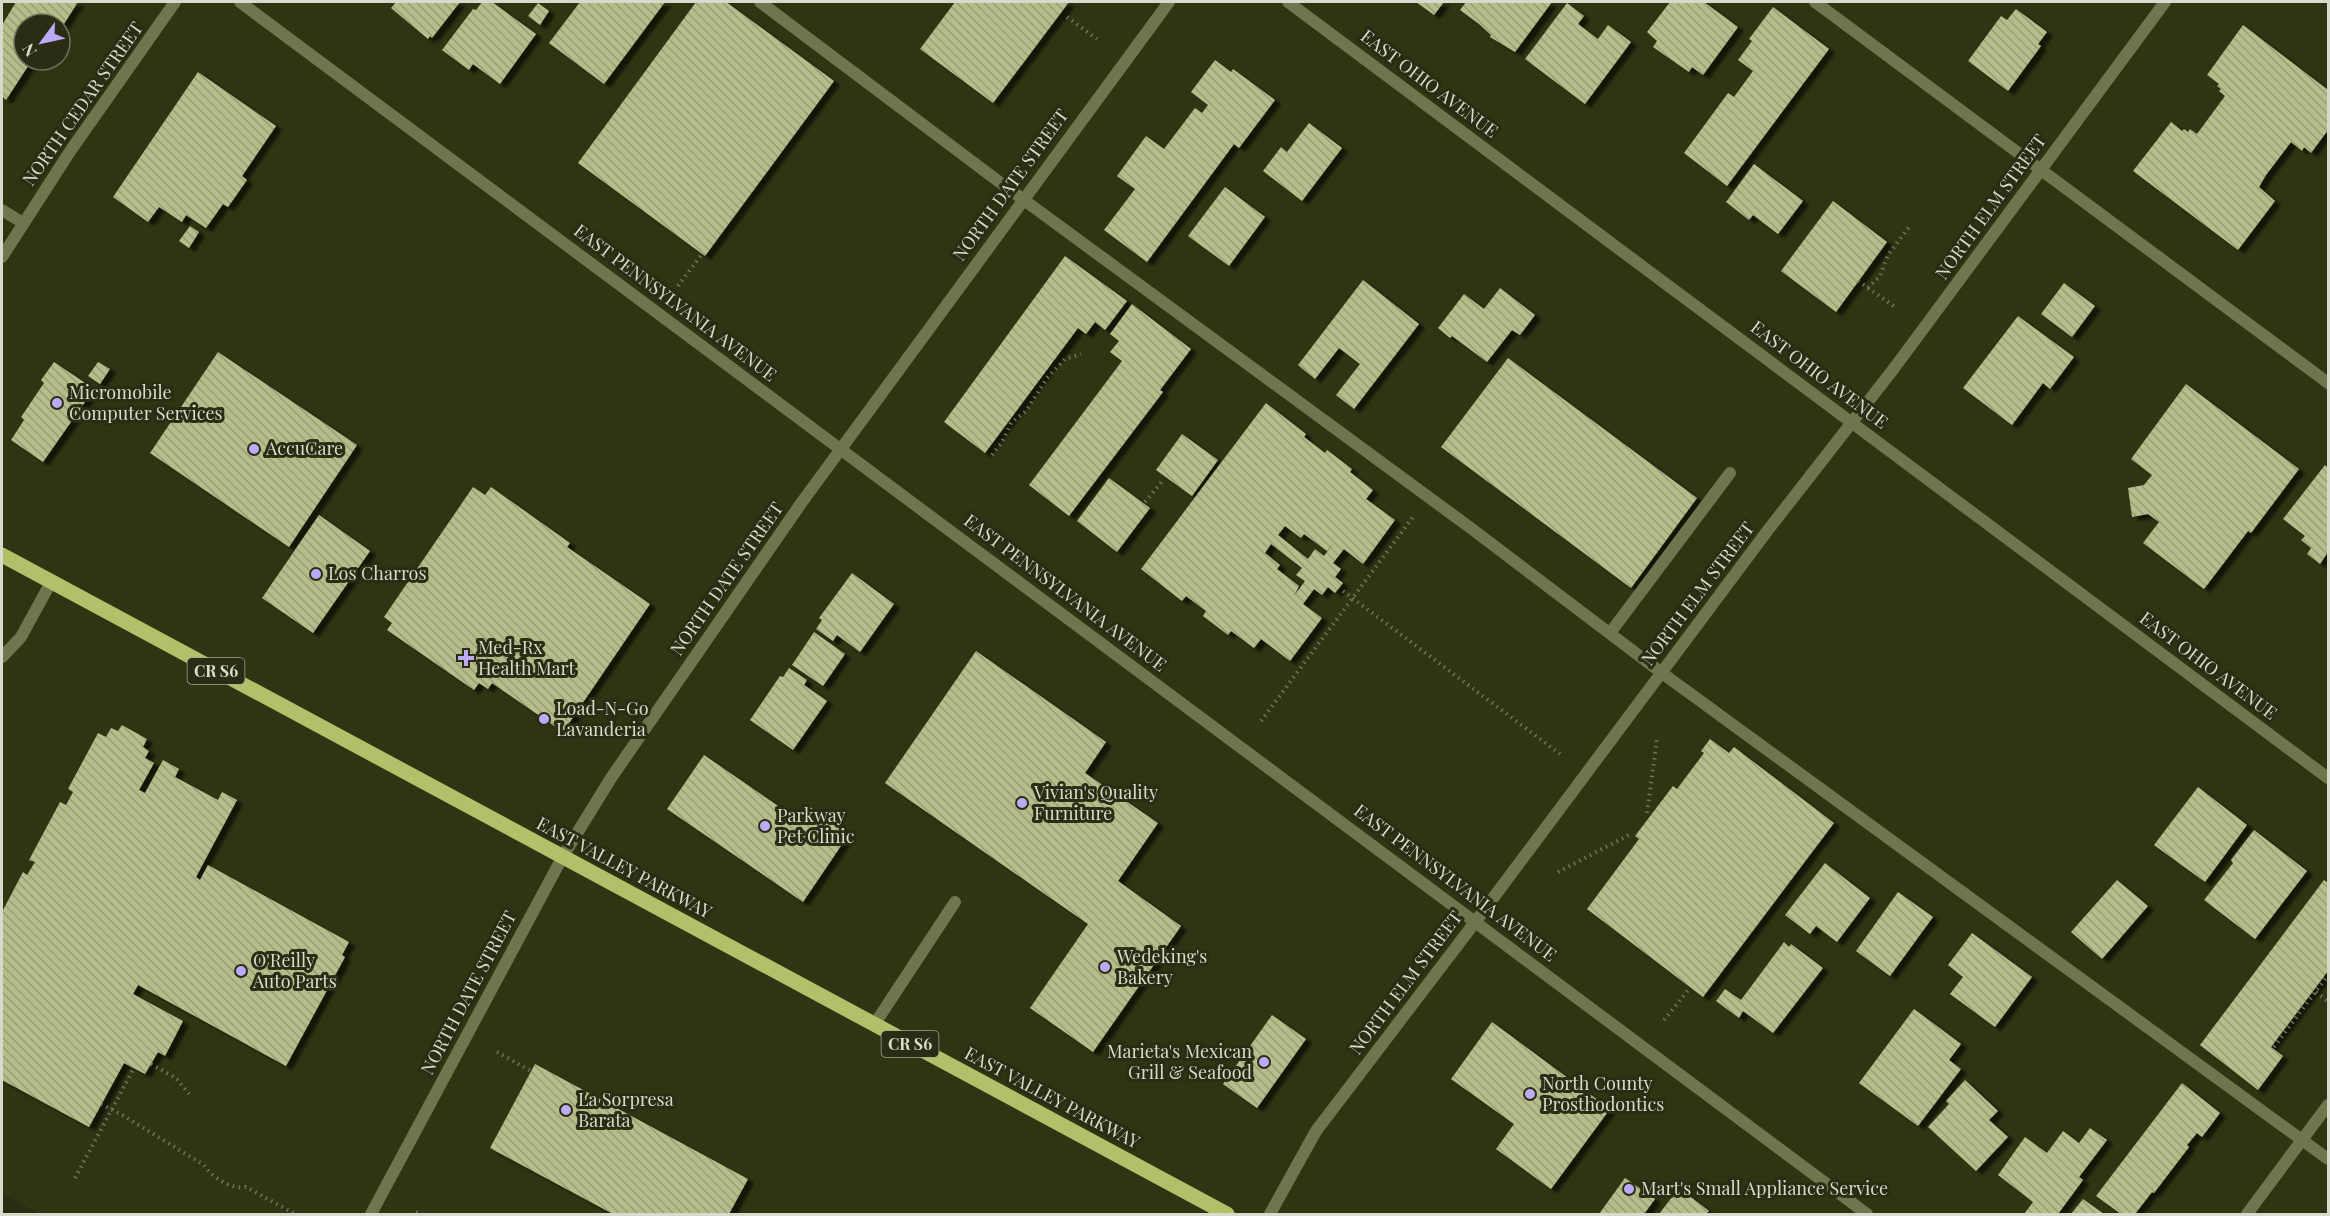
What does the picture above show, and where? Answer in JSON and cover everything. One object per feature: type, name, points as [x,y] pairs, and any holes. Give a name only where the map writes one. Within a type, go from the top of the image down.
[{"type":"main road","name":"EAST VALLEY PARKWAY","points":[[2,555],[1227,1215]]},
{"type":"street","name":"NORTH CEDAR STREET","points":[[2,257],[175,2]]},
{"type":"street","name":"EAST PENNSYLVANIA AVENUE","points":[[240,2],[1476,921],[1867,1215]]},
{"type":"street","points":[[760,2],[1023,200],[1428,497],[1662,673],[2328,1159]]},
{"type":"street","name":"NORTH DATE STREET","points":[[371,1215],[563,856],[611,778],[802,502],[1169,2]]},
{"type":"street","name":"EAST OHIO AVENUE","points":[[1288,2],[2328,778]]},
{"type":"street","points":[[1815,2],[2328,383]]},
{"type":"street","name":"NORTH ELM STREET","points":[[1270,1215],[1316,1131],[1852,422],[2165,2]]},
{"type":"street","points":[[2,210],[23,223]]},
{"type":"street","points":[[1610,633],[1730,473]]},
{"type":"street","points":[[2,657],[21,637],[51,582]]},
{"type":"street","points":[[874,1025],[955,902]]},
{"type":"street","points":[[2247,1215],[2328,1105]]},
{"type":"path","points":[[1067,17],[1097,39]]},
{"type":"path","points":[[1868,288],[1880,276],[1888,255],[1909,227]]},
{"type":"path","points":[[678,286],[702,254]]},
{"type":"path","points":[[1858,281],[1894,308]]},
{"type":"path","points":[[992,455],[1002,442],[1011,423],[1026,411],[1047,378],[1065,359],[1081,354]]},
{"type":"path","points":[[1145,502],[1164,479]]},
{"type":"path","points":[[1261,721],[1428,497]]},
{"type":"path","points":[[1343,591],[1560,754]]},
{"type":"path","points":[[1647,813],[1657,739]]},
{"type":"path","points":[[1558,872],[1629,835]]},
{"type":"path","points":[[2274,1047],[2328,975]]},
{"type":"path","points":[[1664,1020],[1689,989]]},
{"type":"path","points":[[2316,992],[2328,1002]]},
{"type":"path","points":[[497,1052],[531,1071]]},
{"type":"path","points":[[151,1065],[176,1078],[189,1094]]},
{"type":"path","points":[[75,1178],[134,1068]]},
{"type":"path","points":[[101,1104],[204,1165],[209,1173],[238,1189],[246,1187],[295,1215]]},
{"type":"shaded area","points":[[2,2],[2328,2],[2328,1214],[40,1214],[2,1194]]},
{"type":"building","points":[[16,2],[78,2],[72,12],[12,12],[12,72],[24,72],[6,100],[2,96],[2,25]]},
{"type":"building","points":[[396,2],[460,2],[432,38],[430,36],[428,39],[391,8]]},
{"type":"building","points":[[482,2],[492,2],[536,34],[500,84],[473,64],[469,70],[442,50],[473,9],[476,10]]},
{"type":"building","points":[[580,2],[665,2],[604,84],[549,43]]},
{"type":"building","points":[[696,2],[726,2],[834,81],[705,256],[578,163]]},
{"type":"building","points":[[955,2],[1069,2],[993,103],[920,49]]},
{"type":"building","points":[[1416,2],[1444,2],[1434,15]]},
{"type":"building","points":[[1466,2],[1552,2],[1515,52],[1490,37],[1491,35],[1479,24],[1460,10]]},
{"type":"building","points":[[1670,2],[1704,2],[1738,27],[1703,75],[1692,67],[1689,72],[1653,47],[1657,41],[1647,32]]},
{"type":"building","points":[[538,3],[549,11],[540,25],[528,16]]},
{"type":"building","points":[[1567,3],[1584,16],[1578,24],[1598,39],[1608,25],[1631,42],[1585,104],[1525,59]]},
{"type":"building","points":[[1773,7],[1829,49],[1727,186],[1684,153],[1728,93],[1734,97],[1753,71],[1738,60],[1752,41],[1749,39]]},
{"type":"building","points":[[2016,9],[2047,32],[2038,44],[2041,46],[2008,91],[1968,61],[2001,16],[2007,20]]},
{"type":"building","points":[[2243,25],[2328,90],[2328,130],[2311,153],[2304,147],[2302,151],[2291,142],[2266,175],[2259,187],[2275,201],[2238,250],[2133,171],[2171,122],[2182,131],[2184,129],[2188,132],[2190,129],[2197,134],[2225,96],[2219,91],[2221,89],[2217,86],[2219,84],[2207,75]]},
{"type":"building","points":[[1215,60],[1231,72],[1233,69],[1275,100],[1239,148],[1234,144],[1147,262],[1104,230],[1135,189],[1117,176],[1146,136],[1164,149],[1195,108],[1202,113],[1208,105],[1191,92]]},
{"type":"building","points":[[198,72],[276,126],[242,176],[247,180],[228,207],[223,204],[206,228],[186,215],[182,222],[159,207],[148,222],[113,197]]},
{"type":"building","points":[[1309,123],[1342,148],[1302,201],[1263,171],[1281,147],[1287,152]]},
{"type":"building","points":[[1754,164],[1803,201],[1778,234],[1753,215],[1749,220],[1726,202]]},
{"type":"building","points":[[1225,187],[1265,217],[1229,266],[1188,236]]},
{"type":"building","points":[[1833,201],[1887,242],[1836,312],[1781,271]]},
{"type":"building","points":[[190,226],[199,232],[189,248],[179,241]]},
{"type":"building","points":[[1065,256],[1127,301],[1105,330],[1095,322],[1086,334],[1078,328],[985,453],[944,422]]},
{"type":"building","points":[[1363,280],[1419,324],[1354,409],[1336,395],[1360,364],[1339,348],[1315,379],[1298,365]]},
{"type":"building","points":[[2064,283],[2095,306],[2072,337],[2041,314]]},
{"type":"building","points":[[1500,288],[1535,315],[1520,335],[1512,330],[1487,362],[1438,328],[1464,294],[1484,309]]},
{"type":"building","points":[[1132,304],[1191,349],[1160,390],[1163,392],[1069,516],[1029,485],[1122,361],[1110,352],[1119,341],[1110,334]]},
{"type":"building","points":[[2018,316],[2074,357],[2050,389],[2043,383],[2012,425],[1963,388]]},
{"type":"building","name":"AccuCare","points":[[218,352],[357,445],[289,547],[150,453]]},
{"type":"building","points":[[1508,358],[1697,498],[1631,588],[1441,447]]},
{"type":"building","name":"Micromobile Computer Services","points":[[54,362],[94,389],[43,462],[11,440],[24,420],[21,417],[44,383],[41,380]]},
{"type":"building","points":[[98,362],[110,369],[100,384],[88,376]]},
{"type":"building","points":[[2186,384],[2299,469],[2251,533],[2248,531],[2204,589],[2143,543],[2159,522],[2148,514],[2132,517],[2128,488],[2144,485],[2152,475],[2131,459]]},
{"type":"building","points":[[1266,403],[1306,434],[1304,437],[1325,453],[1327,450],[1352,469],[1350,472],[1373,490],[1366,499],[1395,520],[1363,564],[1344,549],[1333,563],[1341,569],[1335,577],[1343,583],[1335,593],[1328,587],[1322,595],[1314,589],[1303,604],[1322,618],[1290,661],[1261,639],[1254,648],[1231,631],[1228,635],[1203,616],[1206,611],[1186,596],[1182,601],[1141,569]],"holes":[[[1285,526],[1301,538],[1304,534],[1327,551],[1334,542],[1324,556],[1315,549],[1308,559],[1278,535]],[[1271,544],[1302,568],[1296,575],[1305,581],[1294,596],[1299,586],[1277,569],[1280,565],[1265,553]]]},
{"type":"building","points":[[1182,434],[1218,460],[1192,496],[1156,470]]},
{"type":"building","points":[[2325,465],[2328,468],[2328,552],[2320,564],[2307,554],[2311,548],[2301,540],[2305,536],[2283,519]]},
{"type":"building","points":[[1109,478],[1150,508],[1117,552],[1077,521]]},
{"type":"building","points":[[473,487],[485,495],[491,487],[570,543],[567,547],[650,604],[563,732],[492,683],[488,689],[479,683],[474,690],[387,630],[392,623],[384,617]]},
{"type":"building","name":"Los Charros","points":[[319,515],[370,551],[313,633],[262,598]]},
{"type":"building","points":[[852,573],[894,604],[860,652],[837,635],[833,641],[816,629],[822,620],[819,618]]},
{"type":"building","points":[[814,632],[845,654],[823,686],[792,665]]},
{"type":"building","name":"Vivian's Quality Furniture","points":[[976,651],[1106,742],[1085,773],[1158,823],[1118,881],[1181,926],[1093,1052],[1030,1008],[1088,924],[885,783]]},
{"type":"building","points":[[789,668],[807,680],[804,685],[827,701],[793,750],[750,720],[780,676],[783,677]]},
{"type":"building","points":[[122,725],[147,739],[143,747],[149,751],[145,758],[154,763],[139,790],[145,793],[163,760],[179,769],[175,777],[218,800],[222,792],[237,800],[196,877],[200,880],[208,865],[349,942],[342,955],[345,957],[286,1066],[138,985],[133,994],[183,1021],[165,1056],[158,1052],[145,1074],[124,1063],[89,1127],[2,1080],[2,912],[23,872],[27,875],[35,862],[29,860],[60,802],[66,805],[73,792],[68,789],[98,733],[106,737],[111,728],[118,731]]},
{"type":"building","points":[[1710,739],[1729,753],[1734,747],[1834,823],[1703,997],[1587,909],[1639,839],[1635,836],[1673,786],[1677,789],[1704,753],[1701,751]]},
{"type":"building","name":"Parkway Pet Clinic","points":[[704,755],[797,819],[807,805],[849,834],[803,902],[667,809]]},
{"type":"building","points":[[2198,787],[2247,825],[2205,882],[2154,845]]},
{"type":"building","points":[[2254,830],[2307,871],[2255,939],[2204,900],[2233,863],[2231,860]]},
{"type":"building","points":[[1825,863],[1870,898],[1837,942],[1816,926],[1810,934],[1785,915]]},
{"type":"building","points":[[2117,880],[2148,906],[2102,959],[2071,932]]},
{"type":"building","points":[[2324,880],[2328,883],[2328,971],[2271,1047],[2283,1056],[2258,1090],[2200,1045]]},
{"type":"building","points":[[1898,892],[1933,917],[1890,976],[1856,951]]},
{"type":"building","points":[[1972,933],[2032,977],[1995,1027],[1950,994],[1963,977],[1948,965]]},
{"type":"building","points":[[1784,942],[1789,947],[1791,944],[1823,968],[1773,1033],[1743,1011],[1739,1018],[1716,1001],[1725,989],[1741,1000]]},
{"type":"building","points":[[1914,1009],[1961,1044],[1949,1060],[1961,1069],[1918,1126],[1859,1083]]},
{"type":"building","name":"Marieta's Mexican Grill & Seafood","points":[[1272,1015],[1306,1039],[1257,1108],[1223,1084]]},
{"type":"building","name":"North County Prosthodontics","points":[[1492,1022],[1610,1109],[1551,1189],[1496,1149],[1514,1124],[1451,1079]]},
{"type":"building","name":"La Sorpresa Barata","points":[[535,1064],[748,1179],[729,1214],[613,1214],[490,1148]]},
{"type":"building","points":[[1965,1080],[1998,1111],[1989,1120],[2008,1137],[1976,1171],[1928,1127],[1949,1104],[1946,1101]]},
{"type":"building","points":[[2182,1083],[2220,1113],[2202,1137],[2197,1133],[2154,1193],[2152,1192],[2135,1214],[2121,1214],[2096,1196]]},
{"type":"building","points":[[2090,1128],[2107,1140],[2079,1177],[2083,1180],[2058,1214],[2024,1214],[2033,1202],[1998,1175],[2025,1137],[2047,1153],[2063,1131],[2079,1143]]},
{"type":"building","name":"Mart's Small Appliance Service","points":[[1625,1178],[1655,1199],[1644,1214],[1599,1214]]},
{"type":"building","points":[[1679,1188],[1709,1211],[1706,1214],[1659,1214]]},
{"type":"building","points":[[2083,1199],[2104,1214],[2071,1214]]},
{"type":"place","name":"Micromobile Computer Services","points":[[57,403]]},
{"type":"place","name":"AccuCare","points":[[254,449]]},
{"type":"place","name":"Los Charros","points":[[316,574]]},
{"type":"place","name":"Med-Rx Health Mart","points":[[466,658]]},
{"type":"place","name":"Load-N-Go Lavanderia","points":[[544,719]]},
{"type":"place","name":"Vivian's Quality Furniture","points":[[1022,803]]},
{"type":"place","name":"Parkway Pet Clinic","points":[[765,826]]},
{"type":"place","name":"Wedeking's Bakery","points":[[1105,967]]},
{"type":"place","name":"O'Reilly Auto Parts","points":[[241,971]]},
{"type":"place","name":"Marieta's Mexican Grill & Seafood","points":[[1264,1062]]},
{"type":"place","name":"North County Prosthodontics","points":[[1530,1094]]},
{"type":"place","name":"La Sorpresa Barata","points":[[566,1110]]},
{"type":"place","name":"Mart's Small Appliance Service","points":[[1629,1189]]}]
